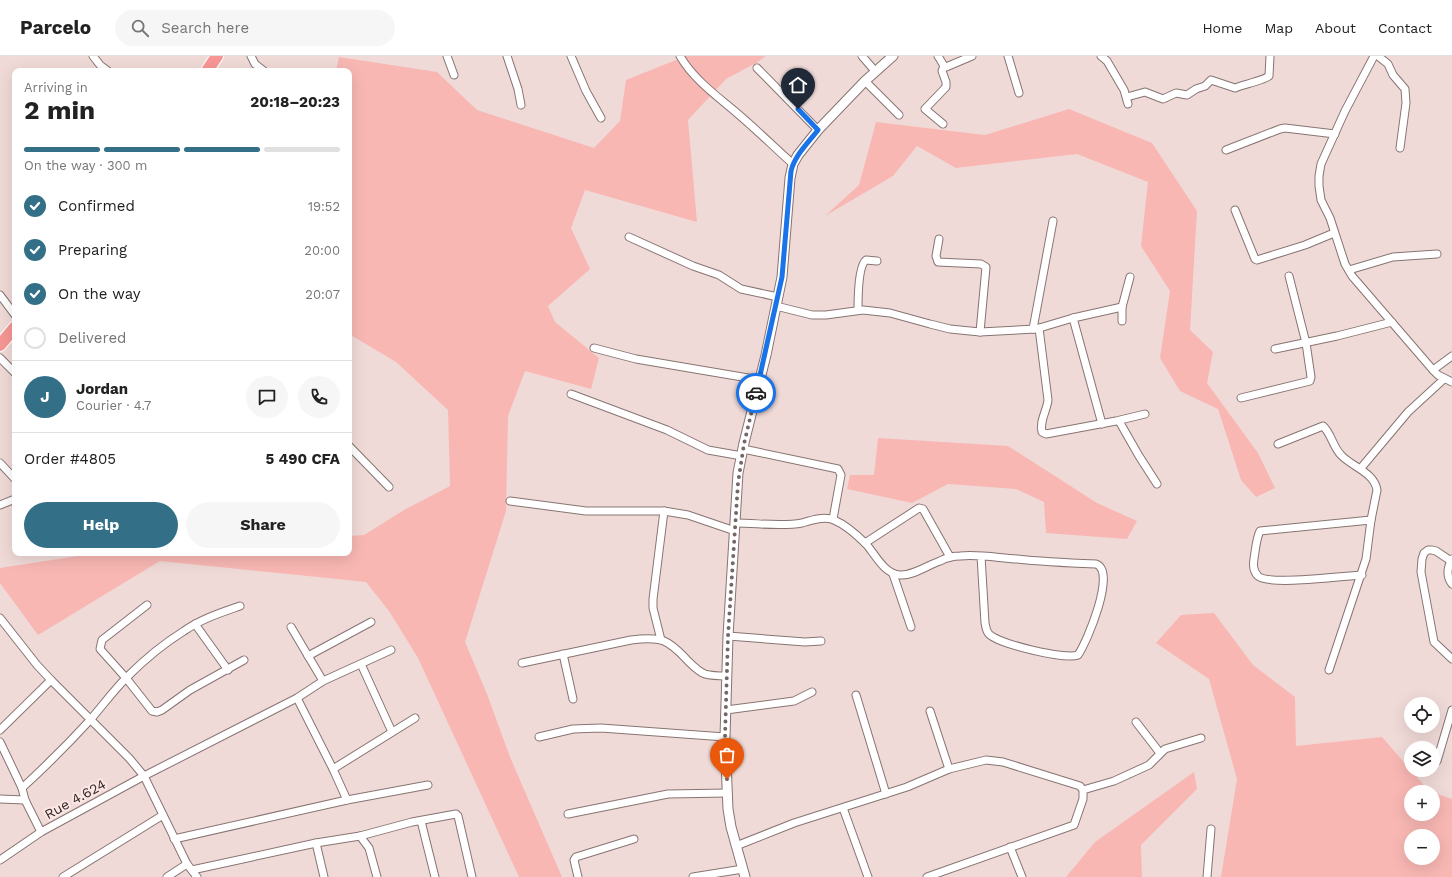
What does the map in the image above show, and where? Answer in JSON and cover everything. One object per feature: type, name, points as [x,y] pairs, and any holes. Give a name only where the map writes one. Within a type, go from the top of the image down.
[{"type":"highway","points":[[210,68],[217,56]]},
{"type":"highway","points":[[0,345],[12,331]]},
{"type":"street","points":[[93,56],[104,68]]},
{"type":"street","points":[[251,56],[255,64],[260,68]]},
{"type":"street","points":[[447,56],[454,75]]},
{"type":"street","points":[[507,56],[518,90],[521,105]]},
{"type":"street","points":[[571,56],[586,90],[601,118]]},
{"type":"street","points":[[680,56],[699,81],[713,95],[738,114],[793,164]]},
{"type":"street","points":[[862,56],[875,71]]},
{"type":"street","points":[[693,877],[744,873],[731,827],[727,792],[725,737],[728,636],[738,473],[777,301],[784,258],[790,178],[793,164],[798,155],[818,130],[875,71],[893,56]]},
{"type":"street","points":[[938,56],[944,66],[942,71],[946,82],[946,87],[925,109],[943,124]]},
{"type":"street","points":[[944,66],[948,67],[972,56]]},
{"type":"street","points":[[1008,56],[1019,93]]},
{"type":"street","points":[[1101,56],[1107,62],[1127,101],[1145,92],[1163,99],[1176,93],[1187,95],[1196,89],[1205,86],[1211,80],[1235,88],[1269,76],[1270,56]]},
{"type":"street","points":[[1374,56],[1321,164],[1319,176],[1321,200],[1348,270],[1433,370],[1444,379],[1452,382]]},
{"type":"street","points":[[1378,56],[1388,64],[1392,75],[1405,89],[1406,103],[1400,148]]},
{"type":"street","points":[[757,68],[818,130]]},
{"type":"street","points":[[865,81],[899,115]]},
{"type":"street","points":[[1226,150],[1285,128],[1335,134]]},
{"type":"street","points":[[1234,210],[1255,259],[1257,260],[1305,245],[1334,233]]},
{"type":"street","points":[[1053,221],[1036,329],[1048,400],[1041,428],[1042,432],[1046,434],[1102,424],[1145,414]]},
{"type":"street","points":[[629,237],[692,266],[719,275],[741,289],[812,315],[826,315],[858,310],[890,313],[930,324],[980,332],[1036,329],[1072,318],[1122,306]]},
{"type":"street","points":[[939,239],[936,256],[938,262],[981,264],[986,267],[980,332]]},
{"type":"street","points":[[1348,270],[1393,257],[1437,254]]},
{"type":"street","points":[[858,310],[859,284],[863,263],[866,260],[877,261]]},
{"type":"street","points":[[1241,398],[1310,381],[1311,377],[1306,343],[1289,276]]},
{"type":"street","points":[[1122,321],[1122,306],[1130,277]]},
{"type":"street","points":[[0,295],[12,311]]},
{"type":"street","points":[[1072,318],[1102,424]]},
{"type":"street","points":[[1275,349],[1392,322]]},
{"type":"street","points":[[594,348],[636,359],[760,380]]},
{"type":"street","points":[[1433,370],[1452,356]]},
{"type":"street","points":[[0,358],[12,370]]},
{"type":"street","points":[[1361,468],[1408,412],[1444,379]]},
{"type":"street","points":[[571,394],[667,430],[708,450],[742,453],[838,469],[841,475],[833,519]]},
{"type":"street","points":[[1119,420],[1138,456],[1158,484]]},
{"type":"street","points":[[1278,444],[1323,426],[1340,455],[1361,468],[1377,486],[1368,547],[1362,574],[1329,670]]},
{"type":"street","points":[[352,449],[389,487]]},
{"type":"street","points":[[0,463],[12,475]]},
{"type":"street","points":[[0,505],[12,499]]},
{"type":"street","points":[[510,501],[586,511],[664,511],[688,515],[735,527],[800,523],[822,518],[833,519],[855,533],[866,543],[888,570],[893,574],[901,575],[909,574],[950,557],[963,556],[981,556],[1045,562],[1096,564],[1101,566],[1103,584],[1100,604],[1078,655],[1070,656],[1040,652],[1006,643],[989,635],[985,623],[981,556]]},
{"type":"street","points":[[866,543],[921,508],[923,509],[950,557]]},
{"type":"street","points":[[661,640],[653,608],[653,599],[664,511]]},
{"type":"street","points":[[1362,574],[1271,581],[1263,579],[1258,575],[1254,570],[1253,564],[1260,531],[1371,520]]},
{"type":"street","points":[[1452,584],[1448,574],[1448,568],[1451,560],[1436,551],[1428,550],[1424,554],[1420,572],[1434,642],[1452,659]]},
{"type":"street","points":[[893,574],[911,627]]},
{"type":"street","points":[[147,605],[102,640],[100,648],[152,711],[157,712],[190,690],[244,660]]},
{"type":"street","points":[[22,788],[51,761],[91,719],[126,678],[148,658],[183,631],[195,624],[210,616],[240,606]]},
{"type":"street","points":[[0,618],[37,665],[91,719],[144,776],[174,839],[197,877]]},
{"type":"street","points":[[308,656],[371,622]]},
{"type":"street","points":[[195,624],[228,670]]},
{"type":"street","points":[[291,628],[324,681]]},
{"type":"street","points":[[728,636],[806,642],[821,641]]},
{"type":"street","points":[[522,663],[647,638],[668,642],[676,648],[694,667],[704,674],[727,676]]},
{"type":"street","name":"Rue 4.624","points":[[0,742],[22,788],[25,800],[41,832],[144,776],[297,698],[324,681],[391,650]]},
{"type":"street","points":[[563,654],[573,699]]},
{"type":"street","points":[[361,664],[392,732]]},
{"type":"street","points":[[0,730],[52,680]]},
{"type":"street","points":[[726,710],[794,701],[812,692]]},
{"type":"street","points":[[856,695],[886,794]]},
{"type":"street","points":[[297,698],[347,800]]},
{"type":"street","points":[[1440,751],[1452,710]]},
{"type":"street","points":[[930,711],[949,769]]},
{"type":"street","points":[[333,769],[414,718]]},
{"type":"street","points":[[1136,722],[1160,753]]},
{"type":"street","points":[[539,737],[573,729],[601,728],[725,737]]},
{"type":"street","points":[[1083,790],[1114,781],[1149,765],[1165,749],[1201,738]]},
{"type":"street","points":[[736,846],[794,823],[907,787],[949,769],[986,760],[1003,762],[1080,786],[1083,790],[1083,799],[1074,825],[1010,848],[948,874],[927,877]]},
{"type":"street","points":[[174,839],[347,800],[428,785]]},
{"type":"street","points":[[568,814],[668,794],[727,792]]},
{"type":"street","points":[[0,799],[25,800]]},
{"type":"street","points":[[843,808],[868,877]]},
{"type":"street","points":[[167,877],[190,867],[360,836],[454,814],[458,816],[471,877]]},
{"type":"street","points":[[63,877],[163,815]]},
{"type":"street","points":[[421,821],[435,877]]},
{"type":"street","points":[[1207,877],[1211,828]]},
{"type":"street","points":[[0,860],[41,832]]},
{"type":"street","points":[[360,836],[369,848],[377,877]]},
{"type":"street","points":[[578,877],[574,860],[576,857],[634,839]]},
{"type":"street","points":[[316,843],[324,877]]},
{"type":"street","points":[[1010,848],[1022,877]]},
{"type":"shaded area","points":[[686,56],[766,56],[726,79],[688,120],[697,222],[585,190],[571,228],[590,269],[548,306],[555,322],[599,358],[591,389],[525,371],[508,416],[506,511],[465,642],[487,694],[510,757],[562,877],[519,877],[418,658],[389,611],[366,582],[160,561],[38,635],[0,583],[0,568],[78,556],[352,556],[352,536],[364,535],[404,510],[450,486],[448,410],[396,362],[352,336],[352,68],[337,68],[339,57],[437,72],[477,110],[594,148],[620,121],[626,80]]},
{"type":"shaded area","points":[[1069,109],[1152,143],[1197,211],[1190,330],[1213,352],[1207,383],[1258,453],[1275,488],[1256,497],[1241,480],[1218,409],[1180,391],[1160,358],[1170,291],[1141,246],[1148,182],[1077,154],[956,168],[917,146],[893,176],[825,216],[859,185],[876,122],[985,135]]},
{"type":"shaded area","points":[[878,438],[1008,446],[1097,503],[1137,521],[1127,539],[1046,533],[1044,502],[1016,489],[948,484],[912,503],[847,489],[850,475],[874,475]]},
{"type":"shaded area","points":[[1214,613],[1253,665],[1295,697],[1296,746],[1382,737],[1404,762],[1404,777],[1417,777],[1424,785],[1404,785],[1404,821],[1440,821],[1440,795],[1452,799],[1452,877],[1221,877],[1237,779],[1209,679],[1156,643],[1181,615]]},
{"type":"shaded area","points":[[1194,772],[1197,789],[1141,845],[1142,877],[1066,877],[1095,842]]},
{"type":"way so far","points":[[727,779],[725,737],[728,636],[738,473],[756,393]]},
{"type":"route","points":[[756,393],[782,277],[791,171],[798,155],[818,130],[798,109]]}]
